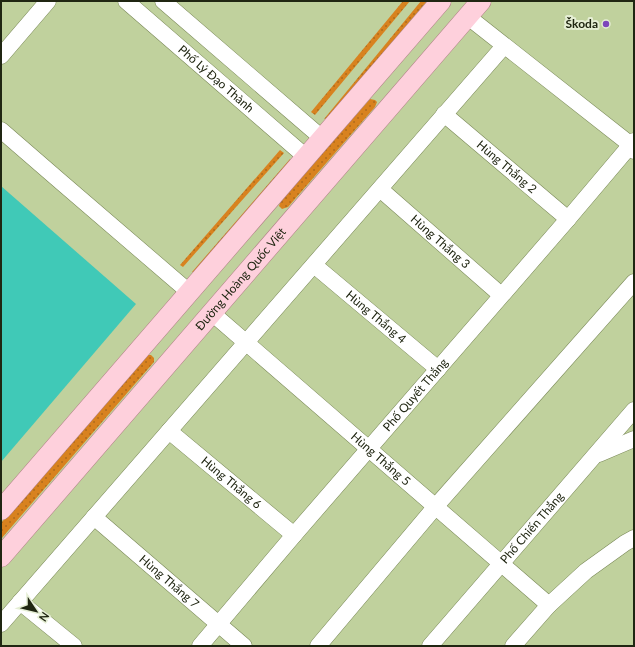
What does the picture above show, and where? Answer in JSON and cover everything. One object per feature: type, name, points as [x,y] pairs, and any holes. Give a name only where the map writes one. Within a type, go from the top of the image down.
[{"type":"main road","points":[[1,510],[441,1]]},
{"type":"main road","points":[[449,1],[467,16]]},
{"type":"main road","name":"Đường Hoàng Quốc Việt","points":[[1,557],[480,1]]},
{"type":"main road","points":[[189,292],[212,312]]},
{"type":"street","points":[[1,56],[48,1]]},
{"type":"street","name":"Phố Lý Đạo Thành","points":[[126,1],[306,157]]},
{"type":"street","name":"Phố Lý Đạo Thành","points":[[163,1],[322,138]]},
{"type":"street","points":[[467,16],[633,146]]},
{"type":"street","points":[[1,624],[504,46]]},
{"type":"street","name":"Hùng Thắng 2","points":[[444,114],[568,219]]},
{"type":"street","points":[[1,130],[189,292]]},
{"type":"street","name":"Phố Quyết Thắng","points":[[200,646],[501,295],[633,146]]},
{"type":"street","name":"Hùng Thắng 3","points":[[380,189],[501,295]]},
{"type":"street","name":"Hùng Thắng 4","points":[[314,265],[438,369]]},
{"type":"street","points":[[318,646],[436,506],[634,282]]},
{"type":"street","name":"Hùng Thắng 5","points":[[212,312],[549,604]]},
{"type":"street","name":"Phố Chiến Thắng","points":[[430,646],[634,410]]},
{"type":"street","name":"Hùng Thắng 6","points":[[169,431],[294,535]]},
{"type":"street","points":[[595,456],[634,439]]},
{"type":"street","name":"Hùng Thắng 7","points":[[94,517],[244,646]]},
{"type":"street","points":[[514,646],[549,604],[586,571],[634,538]]},
{"type":"street","points":[[20,602],[74,646]]},
{"type":"shaded area","points":[[403,1],[410,1],[315,115],[311,112]]},
{"type":"shaded area","points":[[421,1],[427,1],[329,118],[324,119]]},
{"type":"shaded area","points":[[370,99],[377,102],[375,107],[288,207],[282,209],[279,206],[281,200]]},
{"type":"shaded area","points":[[280,150],[284,153],[183,267],[180,265]]},
{"type":"shaded area","points":[[290,159],[292,162],[195,273],[192,272]]},
{"type":"shaded area","points":[[147,355],[151,355],[154,358],[154,362],[1,539],[1,523]]},
{"type":"water","points":[[1,186],[136,304],[1,462]]},
{"type":"place","name":"Škoda","points":[[606,24]]}]
